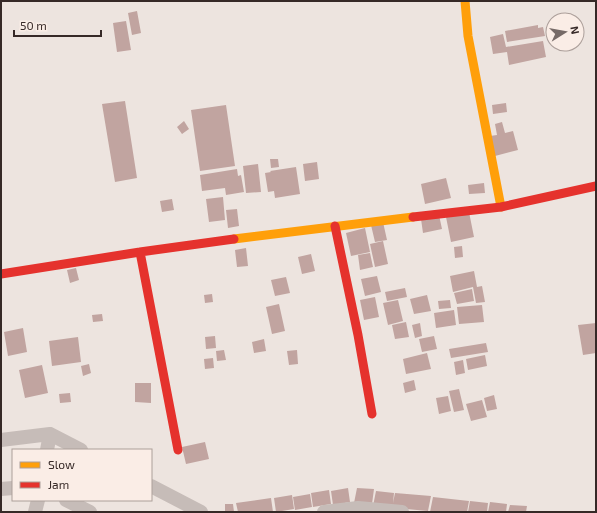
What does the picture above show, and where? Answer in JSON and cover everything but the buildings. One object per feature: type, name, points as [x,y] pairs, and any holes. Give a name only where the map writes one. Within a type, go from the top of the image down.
[{"type":"street","points":[[465,1],[468,36],[501,207]]},
{"type":"street","points":[[1,274],[140,252],[335,226],[501,207],[596,186]]},
{"type":"street","points":[[335,226],[358,335],[372,414]]},
{"type":"street","points":[[140,252],[178,450]]},
{"type":"street","points":[[47,449],[50,434]]},
{"type":"street","points":[[1,440],[50,434],[79,449]]},
{"type":"street","points":[[152,487],[202,512]]},
{"type":"street","points":[[1,489],[12,488]]},
{"type":"street","points":[[36,512],[38,501]]},
{"type":"street","points":[[68,501],[90,512]]},
{"type":"street","points":[[329,512],[358,508],[402,512]]},
{"type":"traffic: slow","points":[[465,1],[468,36],[501,207]]},
{"type":"traffic: slow","points":[[234,239],[413,217]]},
{"type":"traffic: jam","points":[[413,217],[501,207],[596,186]]},
{"type":"traffic: jam","points":[[335,226],[358,335],[372,414]]},
{"type":"traffic: jam","points":[[1,274],[234,239]]},
{"type":"traffic: jam","points":[[140,252],[178,450]]}]
